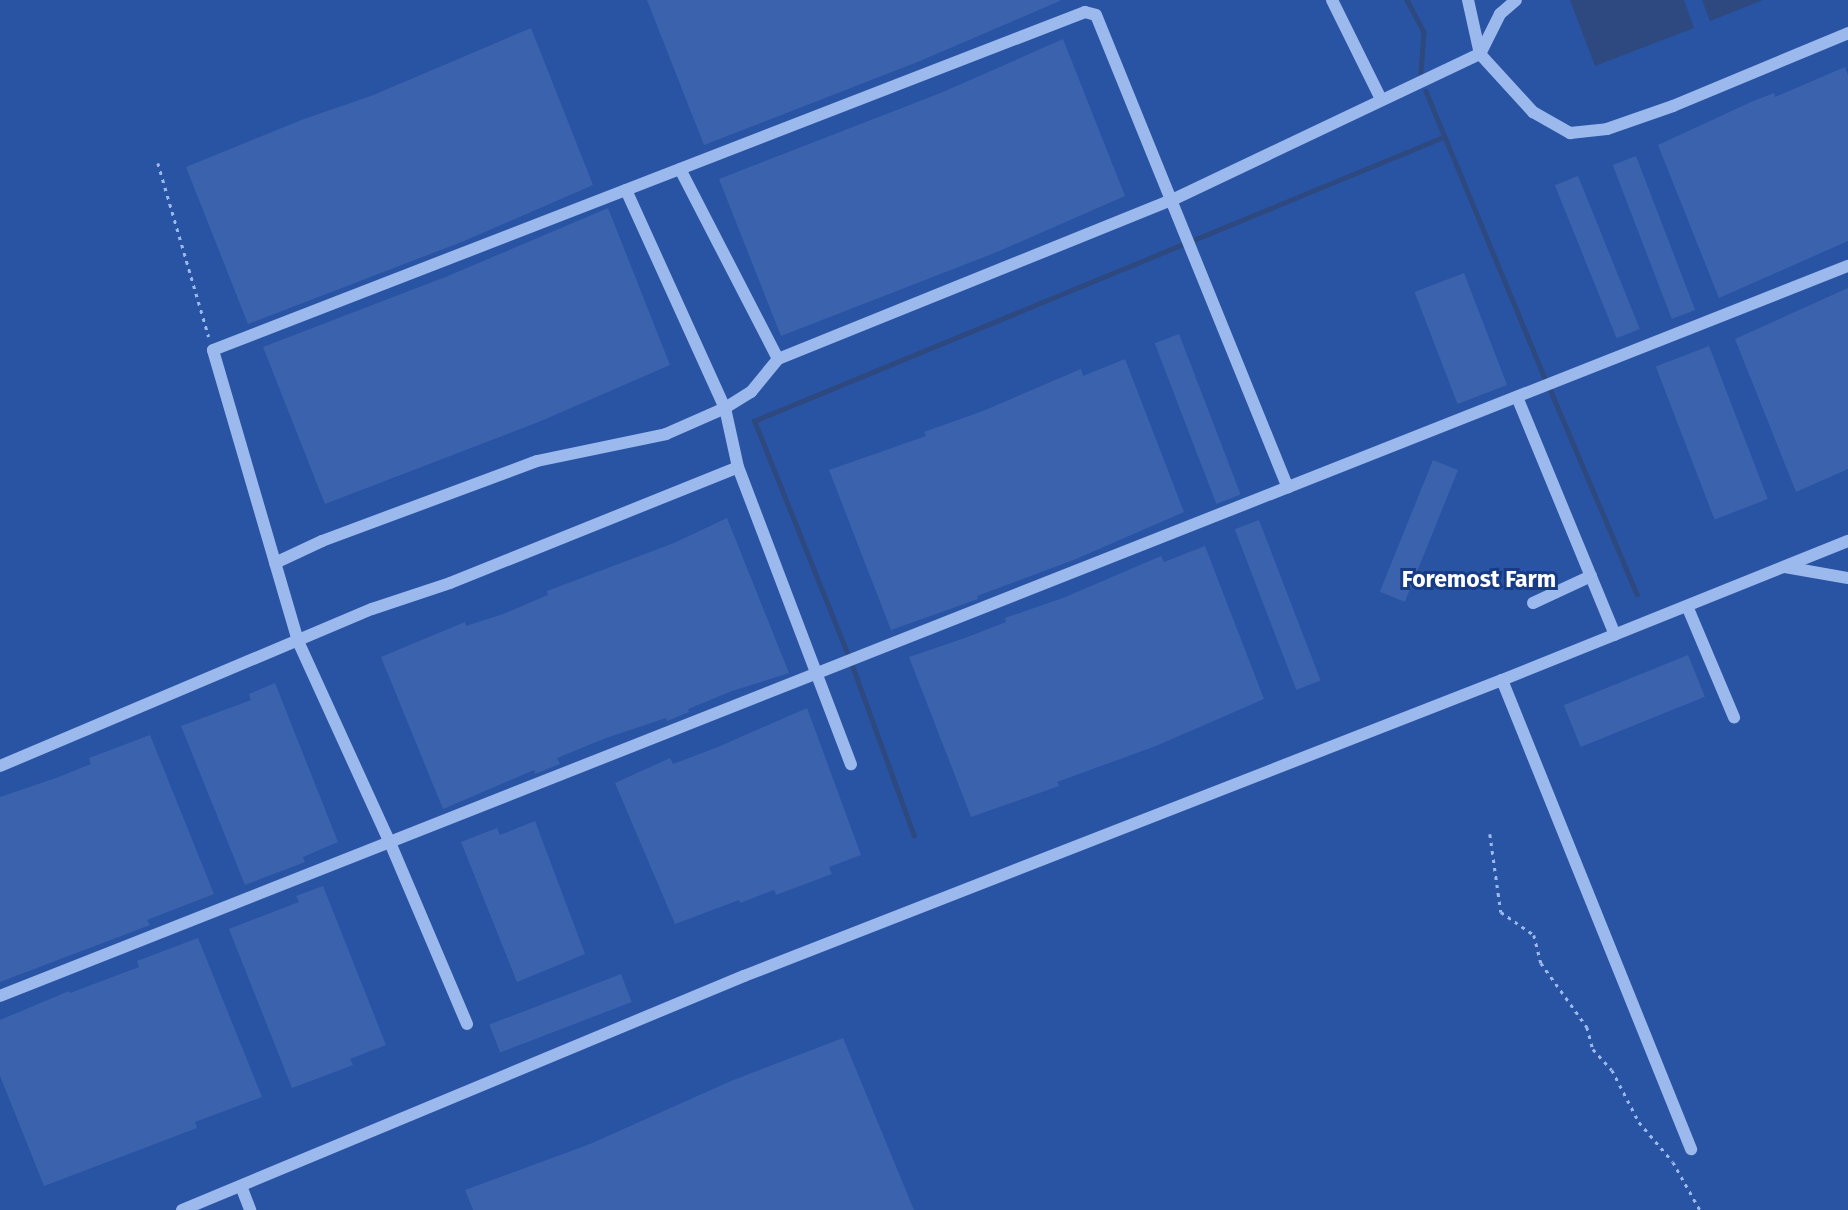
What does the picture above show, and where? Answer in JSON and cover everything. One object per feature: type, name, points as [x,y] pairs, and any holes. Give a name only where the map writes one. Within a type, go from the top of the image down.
[{"type":"lane","points":[[1332,0],[1381,99]]},
{"type":"lane","points":[[1468,0],[1480,54],[1533,113],[1570,133],[1607,129],[1673,106],[1848,33]]},
{"type":"lane","points":[[275,563],[322,541],[537,461],[666,434],[725,408],[751,392],[778,359],[1171,200],[1480,54],[1500,13],[1516,0]]},
{"type":"lane","points":[[467,1024],[390,844],[298,641],[213,350],[1085,12],[1096,15],[1288,488]]},
{"type":"lane","points":[[680,169],[778,359]]},
{"type":"lane","points":[[626,190],[725,408],[738,467],[851,764]]},
{"type":"lane","points":[[0,996],[1848,266]]},
{"type":"lane","points":[[1517,397],[1615,635]]},
{"type":"lane","points":[[0,766],[372,609],[450,583],[738,467]]},
{"type":"lane","points":[[182,1210],[744,976],[1502,680],[1848,541]]},
{"type":"lane","points":[[1784,567],[1848,578]]},
{"type":"lane","points":[[1533,603],[1591,576]]},
{"type":"lane","points":[[1687,606],[1734,718]]},
{"type":"lane","points":[[1502,680],[1691,1149]]},
{"type":"lane","points":[[241,1186],[250,1210]]},
{"type":"path","points":[[159,163],[213,350]]},
{"type":"path","points":[[1490,834],[1501,912],[1534,934],[1541,962],[1587,1027],[1593,1049],[1612,1070],[1639,1122],[1673,1162],[1700,1210]]},
{"type":"shaded area","points":[[0,0],[1848,0],[1848,1210],[0,1210]]},
{"type":"shaded area","points":[[1570,0],[1684,0],[1694,28],[1595,66]]},
{"type":"shaded area","points":[[1702,0],[1763,0],[1710,21]]},
{"type":"building","points":[[647,0],[1060,1],[920,61],[704,145]]},
{"type":"building","points":[[531,28],[593,185],[464,241],[248,324],[186,167],[304,119],[371,96]]},
{"type":"building","points":[[1063,39],[1125,196],[997,252],[781,336],[719,179],[943,92]]},
{"type":"building","points":[[1845,67],[1848,75],[1848,241],[1719,298],[1658,145],[1751,102],[1774,93],[1775,97]]},
{"type":"building","points":[[1636,156],[1695,310],[1672,319],[1613,165]]},
{"type":"building","points":[[1578,176],[1640,329],[1617,338],[1555,185]]},
{"type":"building","points":[[608,208],[670,365],[541,421],[325,504],[263,347],[448,276]]},
{"type":"building","points":[[1464,273],[1507,385],[1458,404],[1415,292]]},
{"type":"building","points":[[1848,288],[1848,469],[1796,492],[1735,339]]},
{"type":"building","points":[[1179,334],[1241,495],[1216,504],[1155,343]]},
{"type":"building","points":[[1709,346],[1768,499],[1715,520],[1656,366]]},
{"type":"building","points":[[1125,359],[1184,512],[1076,559],[977,596],[978,599],[891,630],[829,470],[926,436],[924,432],[983,411],[1081,369],[1083,376]]},
{"type":"building","points":[[1433,460],[1458,470],[1405,602],[1380,592]]},
{"type":"building","points":[[727,518],[789,673],[732,691],[667,721],[666,718],[606,738],[557,758],[560,764],[535,774],[534,770],[443,809],[381,657],[465,622],[466,626],[503,614],[548,595],[547,591],[674,543]]},
{"type":"building","points":[[1259,520],[1321,681],[1296,690],[1235,529]]},
{"type":"building","points":[[1205,546],[1264,699],[1156,746],[1057,782],[1059,786],[971,817],[909,657],[1006,622],[1005,618],[1063,598],[1161,556],[1164,562]]},
{"type":"building","points":[[1688,655],[1705,697],[1581,747],[1564,705]]},
{"type":"building","points":[[275,683],[338,842],[303,857],[305,862],[245,885],[181,726],[251,700],[249,694]]},
{"type":"building","points":[[807,708],[861,855],[829,867],[832,874],[776,895],[774,890],[740,903],[739,900],[675,924],[615,783],[670,758],[673,764],[718,747]]},
{"type":"building","points":[[150,735],[214,894],[147,920],[150,925],[0,982],[0,797],[91,764],[89,758]]},
{"type":"building","points":[[535,821],[585,954],[517,982],[461,842],[497,828],[500,835]]},
{"type":"building","points":[[323,886],[386,1045],[350,1059],[353,1065],[292,1088],[229,929],[299,902],[296,896]]},
{"type":"building","points":[[198,938],[262,1097],[195,1122],[197,1128],[44,1186],[0,1076],[0,1020],[69,991],[70,993],[139,967],[137,961]]},
{"type":"building","points":[[621,974],[632,1002],[500,1053],[489,1025]]},
{"type":"building","points":[[843,1038],[914,1210],[473,1210],[465,1190],[590,1144],[731,1081]]},
{"type":"waterway","points":[[1407,0],[1424,32],[1421,73]]},
{"type":"waterway","points":[[1426,91],[1545,378]]},
{"type":"waterway","points":[[1196,239],[1443,137]]},
{"type":"waterway","points":[[847,653],[754,421],[1182,245]]},
{"type":"waterway","points":[[1550,389],[1637,594]]},
{"type":"waterway","points":[[853,667],[914,835]]},
{"type":"district","name":"Foremost Farm","points":[[1479,579]]}]
